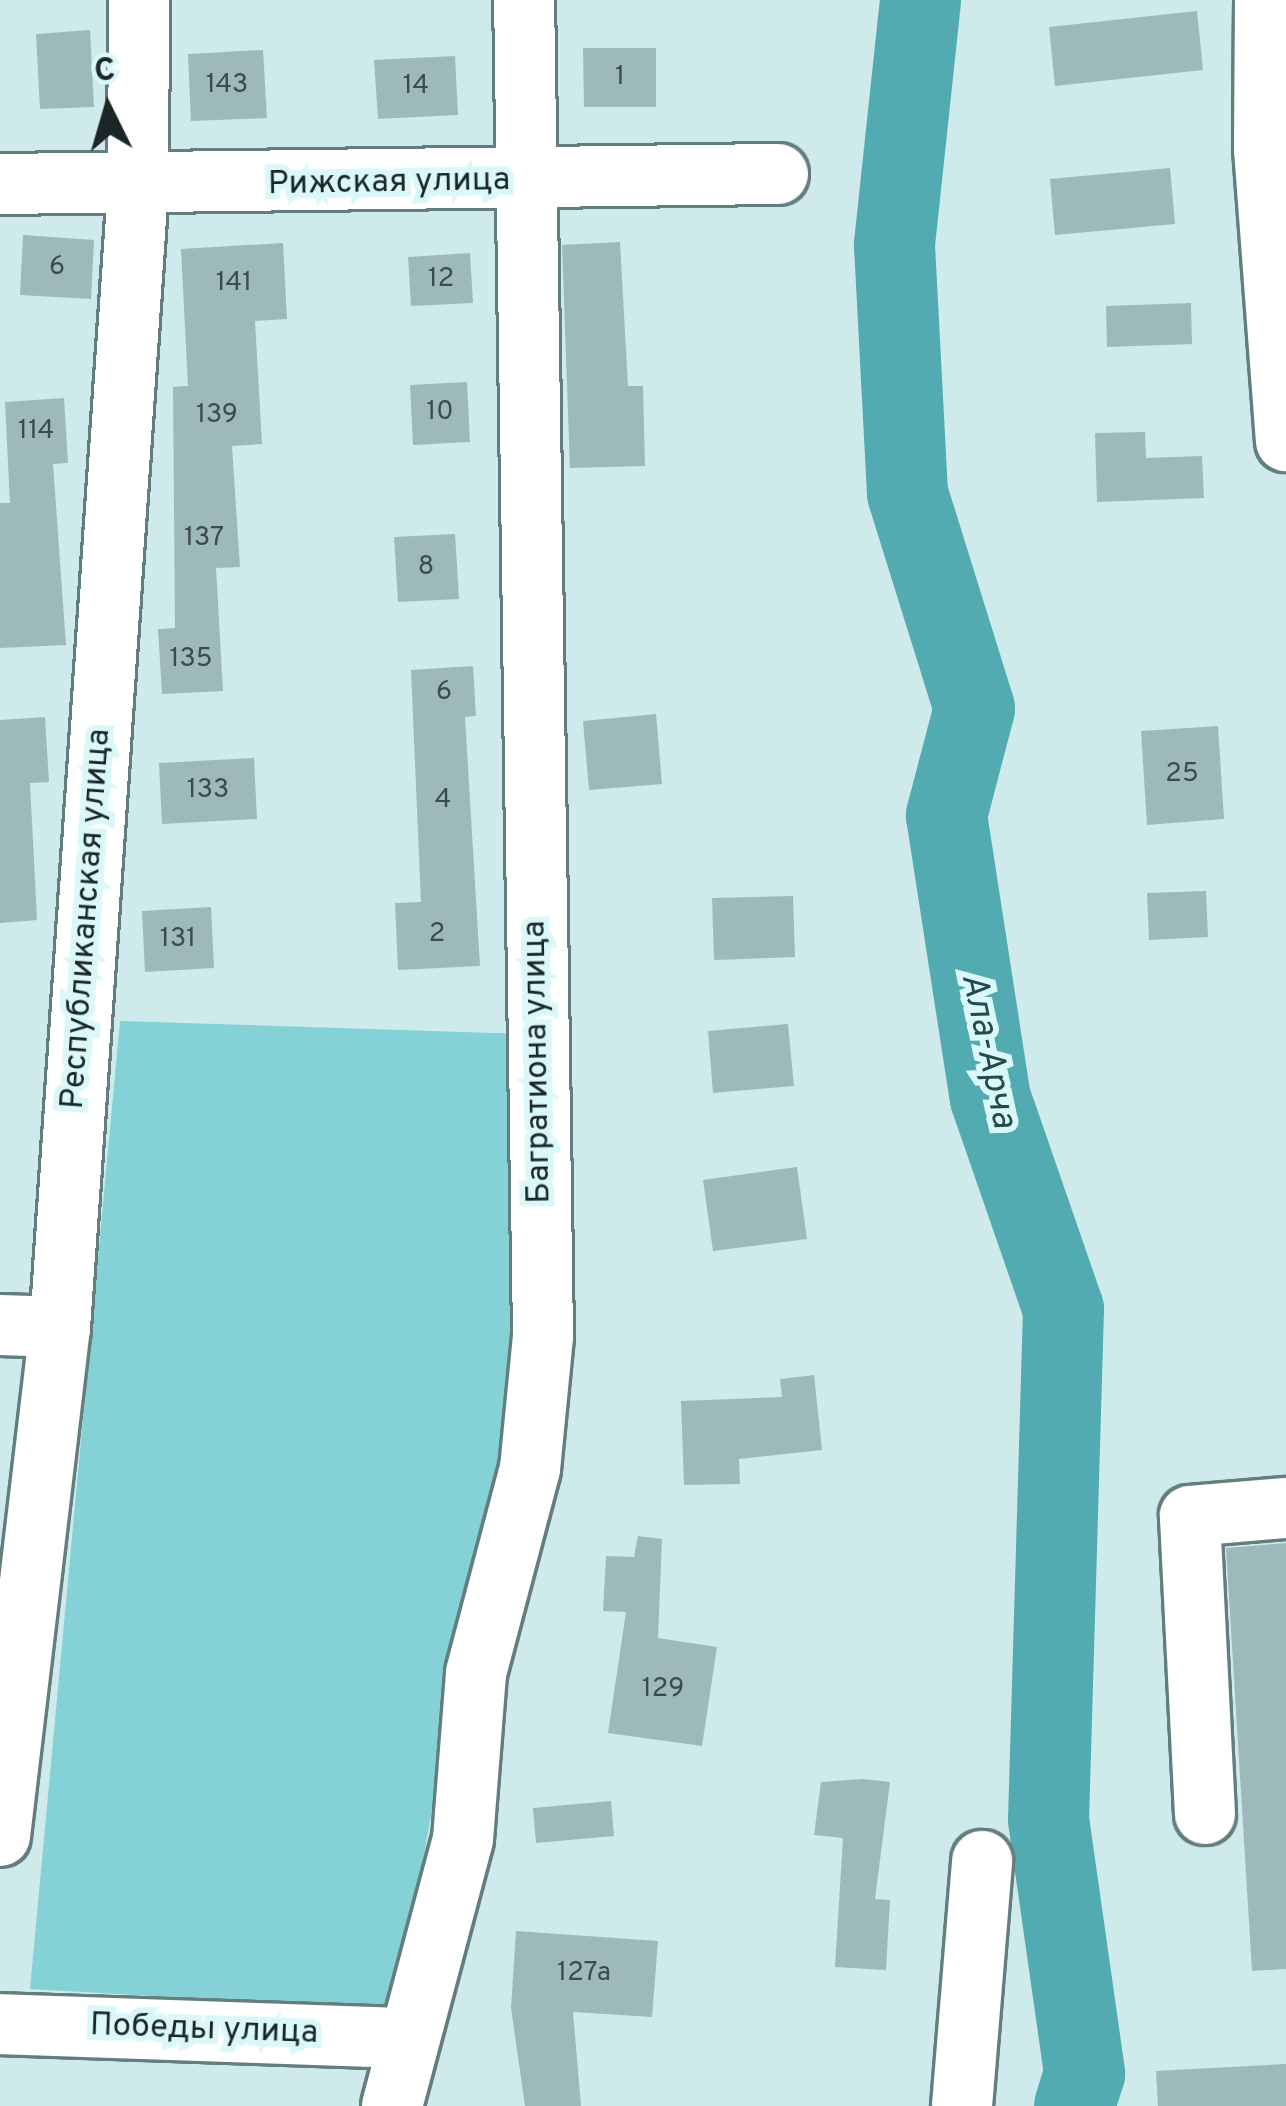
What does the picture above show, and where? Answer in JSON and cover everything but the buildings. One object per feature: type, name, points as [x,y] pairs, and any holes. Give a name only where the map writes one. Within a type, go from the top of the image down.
[{"type":"street","name":"Республиканская улица","points":[[0,1836],[60,1327],[138,188],[139,0]]},
{"type":"street","name":"Багратиона улица","points":[[392,2106],[463,1839],[476,1673],[530,1469],[544,1336],[524,0]]},
{"type":"street","points":[[1264,0],[1286,441]]},
{"type":"street","name":"Рижская улица","points":[[0,184],[138,188],[778,174]]},
{"type":"street","points":[[0,1325],[60,1327]]},
{"type":"street","points":[[1205,1814],[1190,1516],[1286,1508]]},
{"type":"street","points":[[962,2106],[982,1861]]},
{"type":"street","name":"Победы улица","points":[[0,2024],[408,2038]]},
{"type":"shaded area","points":[[120,1021],[528,1034],[526,1378],[464,1632],[396,2010],[30,1989]]},
{"type":"waterway","name":"Ала-Арча","points":[[920,0],[894,245],[907,493],[974,708],[946,815],[990,1098],[1063,1309],[1048,1819],[1084,2073],[1074,2106]]}]
